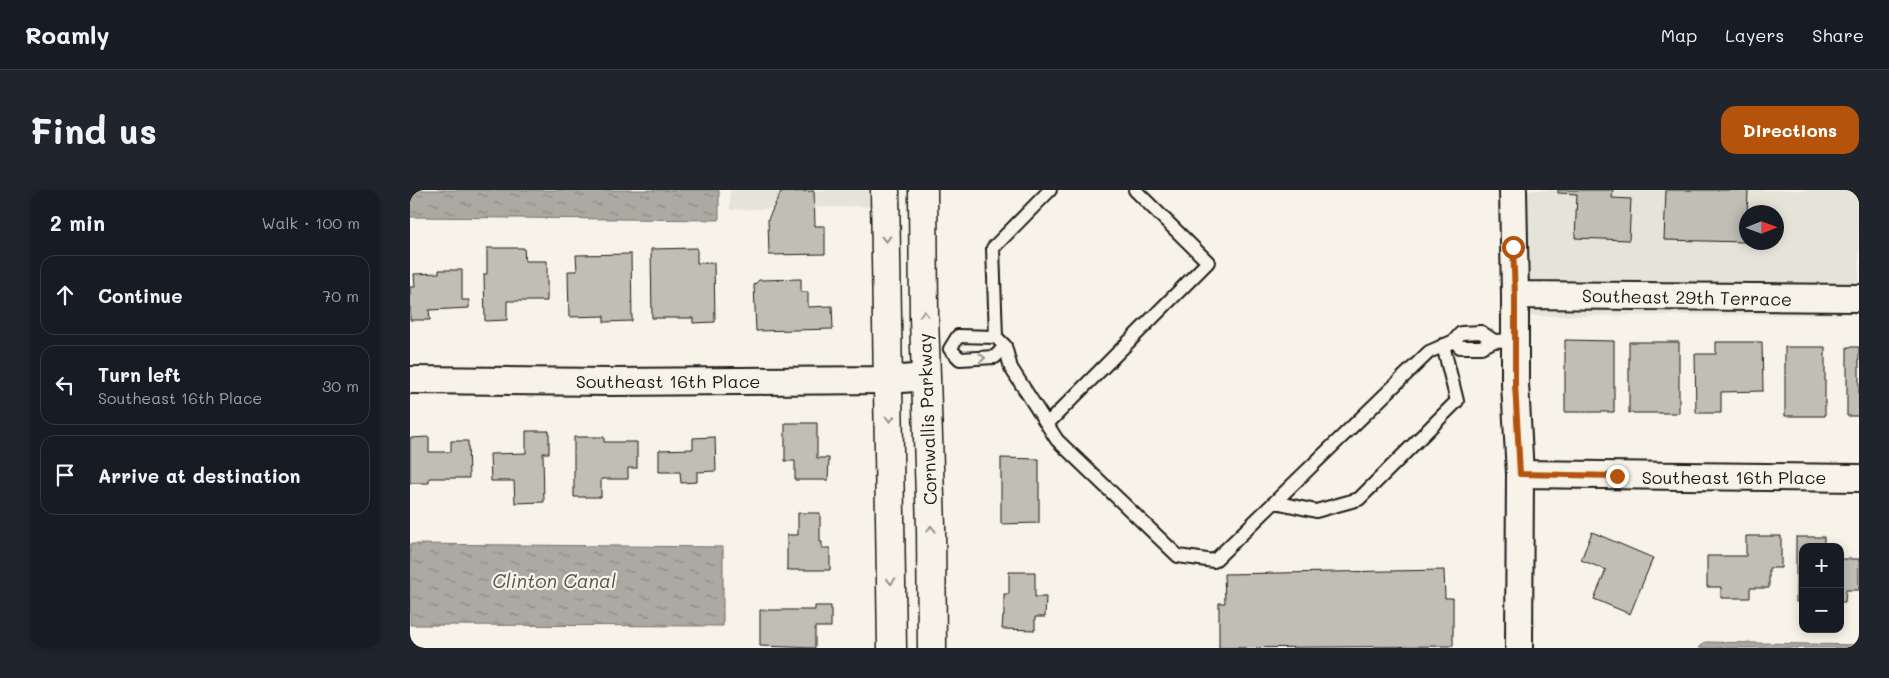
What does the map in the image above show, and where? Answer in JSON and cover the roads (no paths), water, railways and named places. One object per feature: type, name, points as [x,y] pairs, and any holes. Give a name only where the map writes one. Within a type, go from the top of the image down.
[{"type":"street","name":"Cornwallis Parkway","points":[[885,190],[892,648]]},
{"type":"street","name":"Cornwallis Parkway","points":[[923,190],[938,349],[926,377],[931,527],[932,648]]},
{"type":"street","points":[[1513,190],[1515,295],[1504,340],[1515,384],[1520,474],[1519,648]]},
{"type":"street","name":"Southeast 29th Terrace","points":[[1515,295],[1859,298]]},
{"type":"street","name":"Southeast 16th Place","points":[[410,380],[611,382],[889,380],[926,377]]},
{"type":"street","name":"Southeast 16th Place","points":[[1520,474],[1859,478]]},
{"type":"lane","points":[[1050,190],[993,248],[1001,341],[1011,368],[1057,440],[1178,556],[1214,561],[1429,352],[1448,343],[1460,333],[1482,332],[1504,340]]},
{"type":"lane","points":[[1047,424],[1208,262],[1135,190]]},
{"type":"lane","points":[[938,349],[958,336],[1001,341]]},
{"type":"lane","points":[[938,349],[960,358],[995,357],[1001,341]]},
{"type":"lane","points":[[1275,502],[1316,510],[1359,499],[1457,401],[1448,343]]},
{"type":"water","points":[[410,190],[719,190],[719,220],[410,217]]},
{"type":"water","name":"Clinton Canal","points":[[410,544],[723,547],[723,626],[410,625]]},
{"type":"water","points":[[1705,642],[1859,645],[1859,648],[1699,648]]}]
